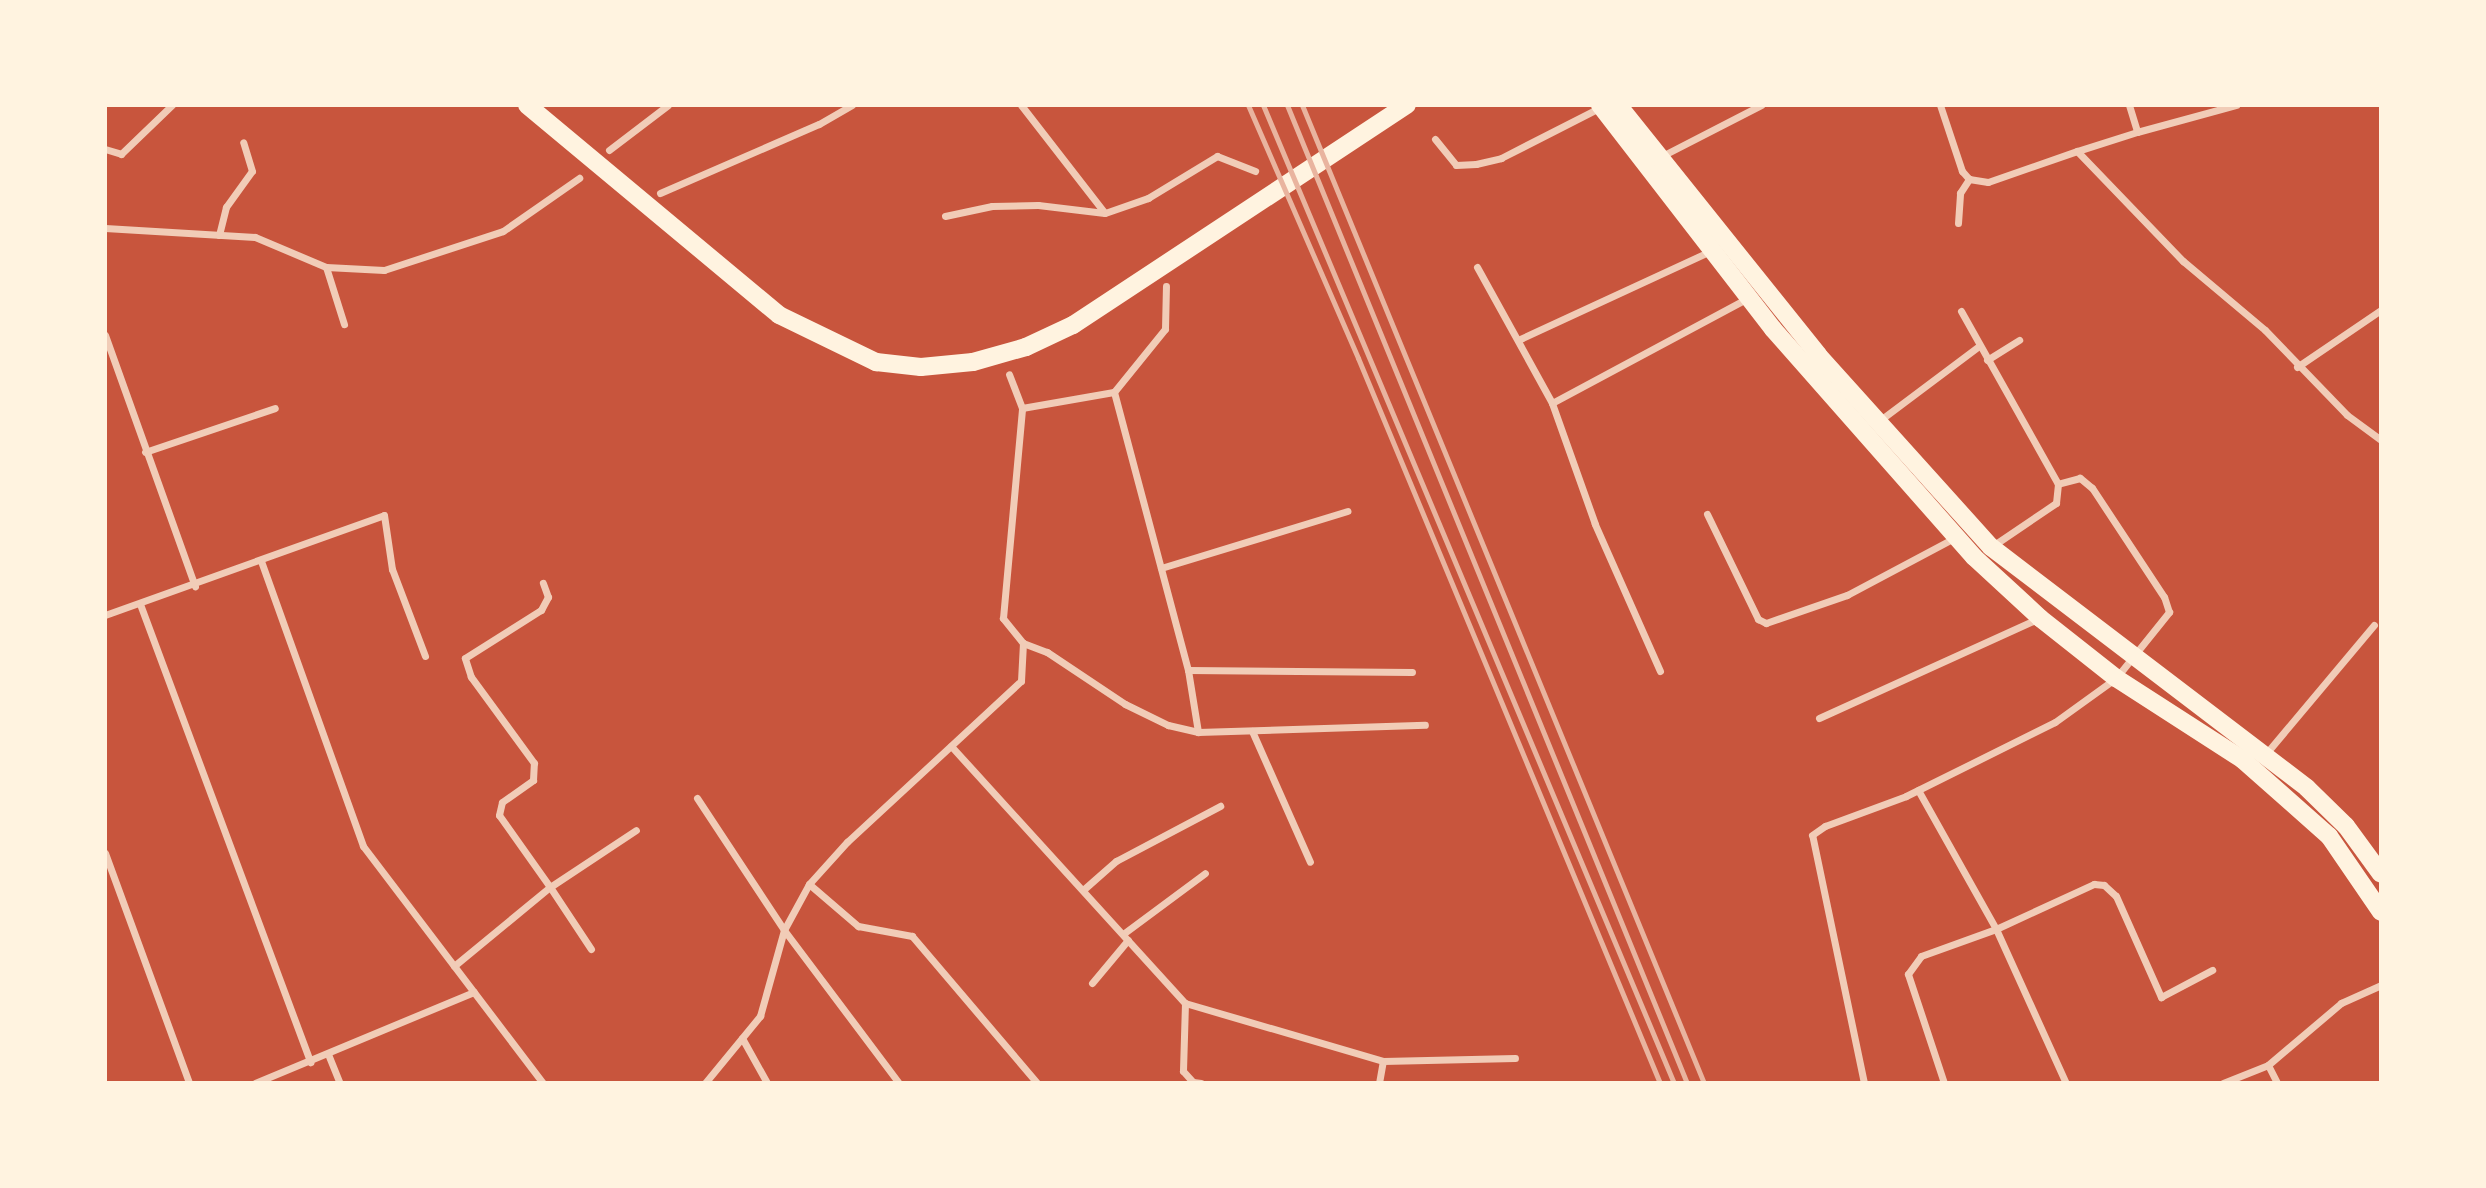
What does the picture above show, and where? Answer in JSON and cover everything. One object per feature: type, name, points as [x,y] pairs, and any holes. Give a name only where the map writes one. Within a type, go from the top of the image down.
[{"type":"main road","points":[[527,105],[779,315],[876,362],[921,367],[999,355],[1073,325],[1407,105]]},
{"type":"main road","points":[[1606,105],[1660,157],[1818,355],[1991,547],[2307,789],[2346,827],[2381,874]]},
{"type":"main road","points":[[1606,105],[1748,298],[1974,557],[2040,618],[2116,678],[2253,768],[2329,836],[2381,912]]},
{"type":"street","points":[[105,149],[121,154],[172,105]]},
{"type":"street","points":[[609,150],[667,105]]},
{"type":"street","points":[[660,193],[819,124],[852,105]]},
{"type":"street","points":[[1021,105],[1105,213]]},
{"type":"street","points":[[1434,139],[1456,165],[1476,164],[1501,158],[1606,105]]},
{"type":"street","points":[[1660,157],[1761,105]]},
{"type":"street","points":[[1940,105],[1962,172],[1969,179],[1987,182],[2137,132],[2236,105]]},
{"type":"street","points":[[2129,105],[2137,132]]},
{"type":"street","points":[[219,235],[226,207],[252,171],[243,142]]},
{"type":"street","points":[[2077,151],[2108,187],[2183,261],[2265,330],[2297,367],[2381,440]]},
{"type":"street","points":[[945,216],[992,206],[1038,205],[1105,213],[1148,198],[1217,156],[1255,171]]},
{"type":"street","points":[[105,228],[256,237],[326,267],[384,270],[503,231],[579,178]]},
{"type":"street","points":[[1958,223],[1960,193],[1969,179]]},
{"type":"street","points":[[1518,340],[1713,250]]},
{"type":"street","points":[[326,267],[344,324]]},
{"type":"street","points":[[1477,267],[1552,403],[1595,524],[1660,671]]},
{"type":"street","points":[[1023,408],[1114,392],[1165,329],[1166,286]]},
{"type":"street","points":[[1552,403],[1748,298]]},
{"type":"street","points":[[2297,367],[2381,310]]},
{"type":"street","points":[[1961,311],[2058,484],[2056,503],[1974,557]]},
{"type":"street","points":[[105,335],[195,586]]},
{"type":"street","points":[[1987,360],[2019,340]]},
{"type":"street","points":[[1878,421],[1979,346]]},
{"type":"street","points":[[1010,374],[1023,408],[1003,618],[1023,643],[1047,652],[1125,704],[1168,725],[1198,733],[1425,725]]},
{"type":"street","points":[[1114,392],[1188,670],[1198,733]]},
{"type":"street","points":[[145,452],[275,408]]},
{"type":"street","points":[[1864,1083],[1812,835],[1825,826],[1918,790],[2055,722],[2116,678],[2169,612],[2164,597],[2092,488],[2080,478],[2058,484]]},
{"type":"street","points":[[1161,568],[1348,511]]},
{"type":"street","points":[[1707,514],[1758,619],[1766,623],[1847,595],[1956,537]]},
{"type":"street","points":[[105,615],[195,586],[384,515],[392,569],[425,656]]},
{"type":"street","points":[[261,561],[363,846],[543,1083]]},
{"type":"street","points":[[542,583],[548,597],[541,610],[465,658],[471,677],[534,763],[533,780],[502,802],[499,815],[591,949]]},
{"type":"street","points":[[140,604],[310,1062]]},
{"type":"street","points":[[1819,718],[2040,618]]},
{"type":"street","points":[[2263,757],[2374,625]]},
{"type":"street","points":[[705,1083],[760,1016],[785,930],[809,884],[847,842],[1021,681],[1023,643]]},
{"type":"street","points":[[1188,670],[1412,672]]},
{"type":"street","points":[[1252,731],[1310,862]]},
{"type":"street","points":[[951,746],[1185,1003],[1383,1061],[1515,1058]]},
{"type":"street","points":[[1918,790],[1996,929],[2066,1083]]},
{"type":"street","points":[[697,798],[785,930],[899,1083]]},
{"type":"street","points":[[1083,890],[1116,861],[1220,806]]},
{"type":"street","points":[[454,966],[550,887],[636,830]]},
{"type":"street","points":[[105,853],[189,1083]]},
{"type":"street","points":[[1092,983],[1126,937],[1205,873]]},
{"type":"street","points":[[809,884],[858,926],[912,936],[1037,1083]]},
{"type":"street","points":[[1944,1083],[1908,974],[1911,965],[1921,956],[1996,929],[2095,884],[2104,885],[2116,896],[2161,997],[2212,970]]},
{"type":"street","points":[[2222,1083],[2268,1065],[2340,1003],[2381,985]]},
{"type":"street","points":[[255,1083],[474,992]]},
{"type":"street","points":[[1185,1003],[1183,1071],[1193,1082],[1201,1083]]},
{"type":"street","points":[[742,1038],[767,1083]]},
{"type":"street","points":[[328,1054],[340,1083]]},
{"type":"street","points":[[1379,1083],[1383,1061]]},
{"type":"street","points":[[2268,1065],[2277,1083]]},
{"type":"railway","points":[[1248,105],[1358,358],[1660,1083]]},
{"type":"railway","points":[[1263,105],[1674,1083]]},
{"type":"railway","points":[[1287,105],[1687,1083]]},
{"type":"railway","points":[[1302,105],[1704,1083]]}]
